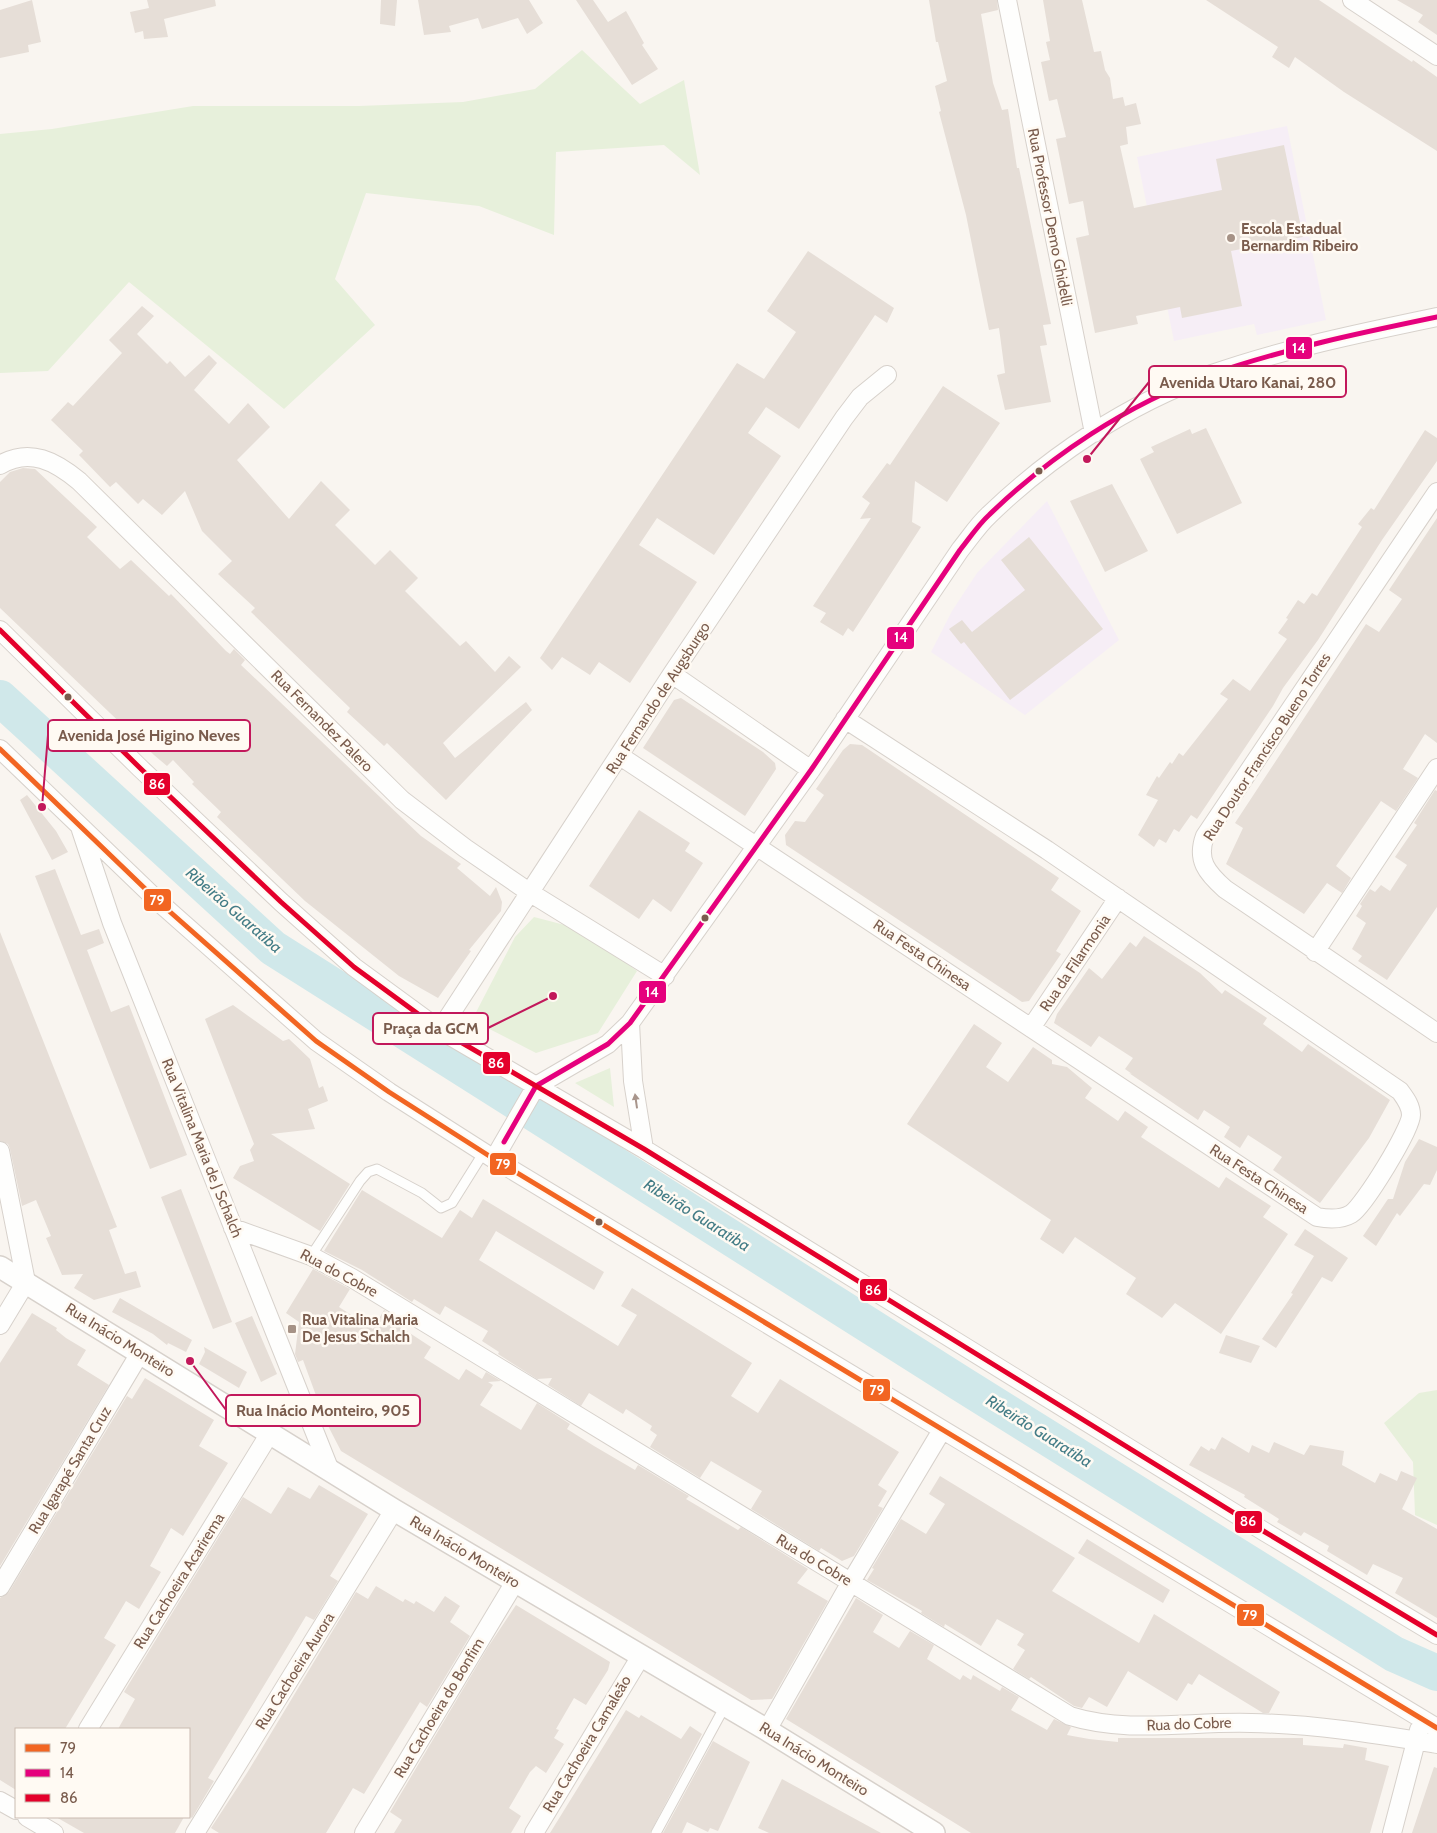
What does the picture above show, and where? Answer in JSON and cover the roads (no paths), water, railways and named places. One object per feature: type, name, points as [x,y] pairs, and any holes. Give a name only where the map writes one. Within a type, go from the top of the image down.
[{"type":"street","name":"Rua Professor Demo Ghidelli","points":[[1006,0],[1094,433]]},
{"type":"street","points":[[1352,0],[1437,56]]},
{"type":"street","points":[[489,1156],[505,1140],[536,1086],[608,1044],[630,1024],[811,770],[960,550],[987,516],[1024,484],[1094,433],[1152,401],[1208,376],[1266,357],[1338,338],[1437,317]]},
{"type":"street","name":"Rua Fernando de Augsburgo","points":[[440,1030],[672,674],[844,418],[860,397],[887,375]]},
{"type":"street","name":"Rua Fernandez Palero","points":[[0,465],[8,460],[24,457],[44,458],[60,466],[79,481],[402,800],[465,848],[529,892],[666,976]]},
{"type":"street","name":"Rua Doutor Francisco Bueno Torres","points":[[1437,492],[1227,802],[1205,836],[1201,856],[1209,875],[1225,889],[1315,952],[1437,1032]]},
{"type":"street","points":[[0,630],[140,768],[281,902],[354,967],[440,1030],[644,1149],[1265,1532],[1437,1635]]},
{"type":"street","points":[[672,674],[811,770]]},
{"type":"street","name":"Rua Festa Chinesa","points":[[620,756],[1317,1217],[1327,1219],[1352,1214],[1375,1184],[1409,1124],[1411,1114],[1408,1102],[1400,1091],[1118,898],[845,719]]},
{"type":"street","points":[[0,749],[160,903],[316,1041],[389,1092],[489,1156],[1429,1724],[1417,1741],[1392,1833]]},
{"type":"street","points":[[1315,952],[1437,768]]},
{"type":"street","name":"Rua Vitalina Maria de J Schalch","points":[[79,826],[112,922],[329,1468]]},
{"type":"street","name":"Rua da Filarmonia","points":[[1031,1028],[1118,898]]},
{"type":"street","points":[[630,1024],[633,1081],[644,1149]]},
{"type":"street","points":[[0,1151],[26,1282],[0,1324]]},
{"type":"street","name":"Rua do Cobre","points":[[234,1228],[311,1256],[352,1278],[1070,1716],[1089,1722],[1130,1726],[1252,1723],[1366,1732],[1437,1744]]},
{"type":"street","name":"Rua Inácio Monteiro","points":[[0,1267],[270,1434],[329,1468],[394,1510],[767,1730],[934,1833]]},
{"type":"street","name":"Rua Igarapé Santa Cruz","points":[[0,1587],[140,1353]]},
{"type":"street","points":[[767,1730],[851,1582],[942,1430]]},
{"type":"street","name":"Rua Cachoeira Acarirema","points":[[89,1728],[270,1434]]},
{"type":"street","name":"Rua Cachoeira Aurora","points":[[195,1833],[394,1510]]},
{"type":"street","name":"Rua Cachoeira do Bonfim","points":[[364,1833],[515,1582]]},
{"type":"street","name":"Rua Cachoeira Camaleão","points":[[534,1833],[641,1656]]},
{"type":"street","points":[[0,1801],[15,1809]]},
{"type":"street","points":[[31,1818],[54,1833]]},
{"type":"lane","points":[[311,1256],[360,1181],[368,1172],[377,1168],[397,1178],[441,1208],[447,1207],[452,1203],[489,1156]]},
{"type":"lane","points":[[656,1833],[725,1705]]},
{"type":"waterway","name":"Ribeirão Guaratiba","points":[[0,698],[273,948],[960,1383],[1394,1654],[1437,1673]]},
{"type":"place","name":"Escola Estadual Bernardim Ribeiro","points":[[1231,238]]},
{"type":"place","name":"Avenida Utaro Kanai, 280","points":[[1087,459]]},
{"type":"place","name":"Avenida José Higino Neves","points":[[42,807]]},
{"type":"place","name":"Praça da GCM","points":[[553,996]]},
{"type":"place","name":"Rua Vitalina Maria De Jesus Schalch","points":[[292,1329]]},
{"type":"place","name":"Rua Inácio Monteiro, 905","points":[[190,1361]]}]
